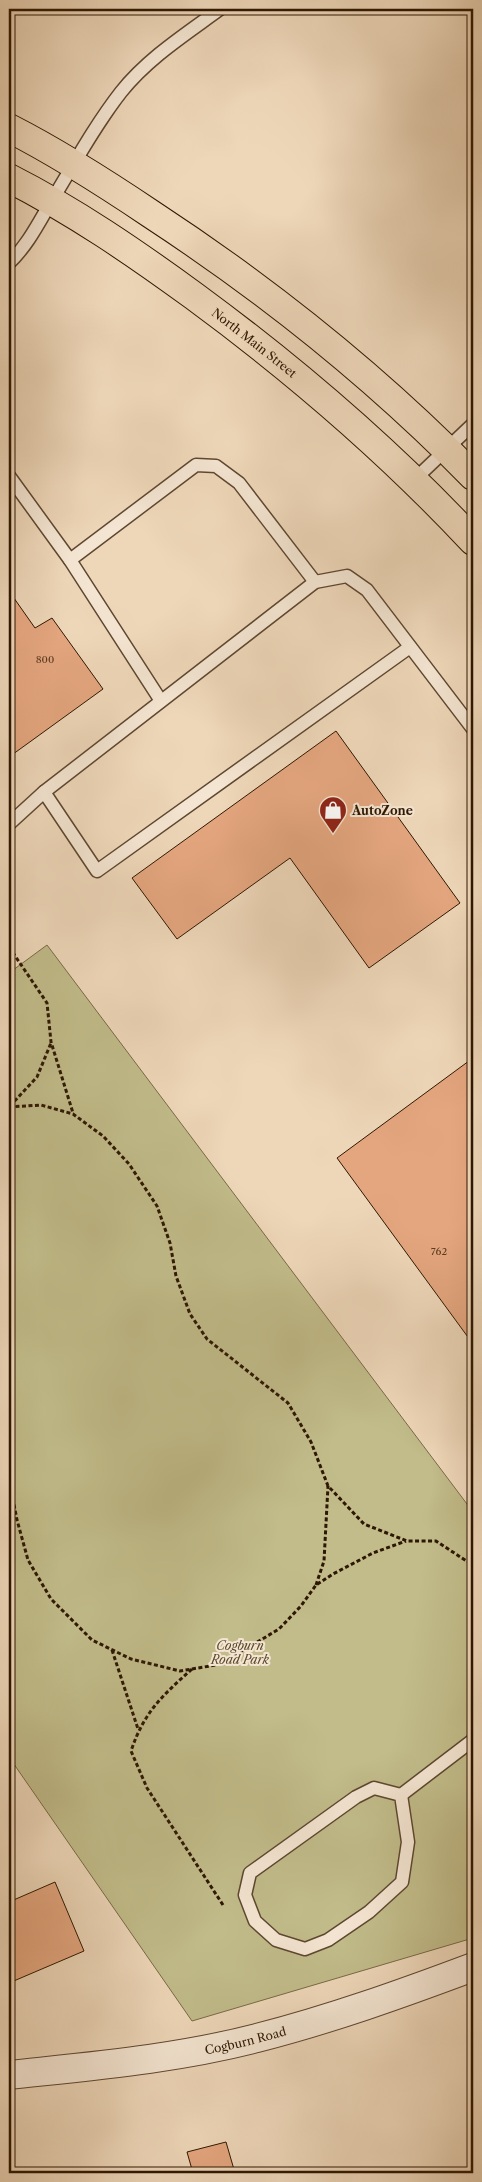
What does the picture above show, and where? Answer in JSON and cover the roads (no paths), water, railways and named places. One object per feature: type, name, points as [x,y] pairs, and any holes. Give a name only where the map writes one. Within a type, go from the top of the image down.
[{"type":"main road","points":[[9,128],[73,164],[217,257],[304,323],[351,362],[447,449],[473,476]]},
{"type":"main road","name":"North Main Street","points":[[9,178],[51,201],[127,248],[270,354],[328,401],[414,480],[473,541]]},
{"type":"street","name":"Cogburn Road","points":[[9,2075],[136,2062],[255,2039],[372,2005],[473,1968]]},
{"type":"lane","points":[[9,263],[23,250],[73,164],[122,91],[142,70],[220,9]]},
{"type":"lane","points":[[414,480],[473,424]]},
{"type":"lane","points":[[70,560],[196,465],[216,466],[239,483],[315,582]]},
{"type":"lane","points":[[9,476],[70,560],[161,701]]},
{"type":"lane","points":[[9,824],[44,792],[315,582],[347,576],[367,590],[473,728]]},
{"type":"lane","points":[[44,792],[97,870],[410,647]]},
{"type":"lane","points":[[401,1795],[473,1740]]},
{"type":"lane","points":[[374,1788],[401,1795],[408,1842],[402,1882],[369,1912],[328,1940],[305,1949],[276,1940],[255,1921],[245,1895],[250,1873],[356,1797],[374,1788]]},
{"type":"place","name":"AutoZone","points":[[333,834]]},
{"type":"park label","name":"Cogburn Road Park","points":[[240,1652]]}]
